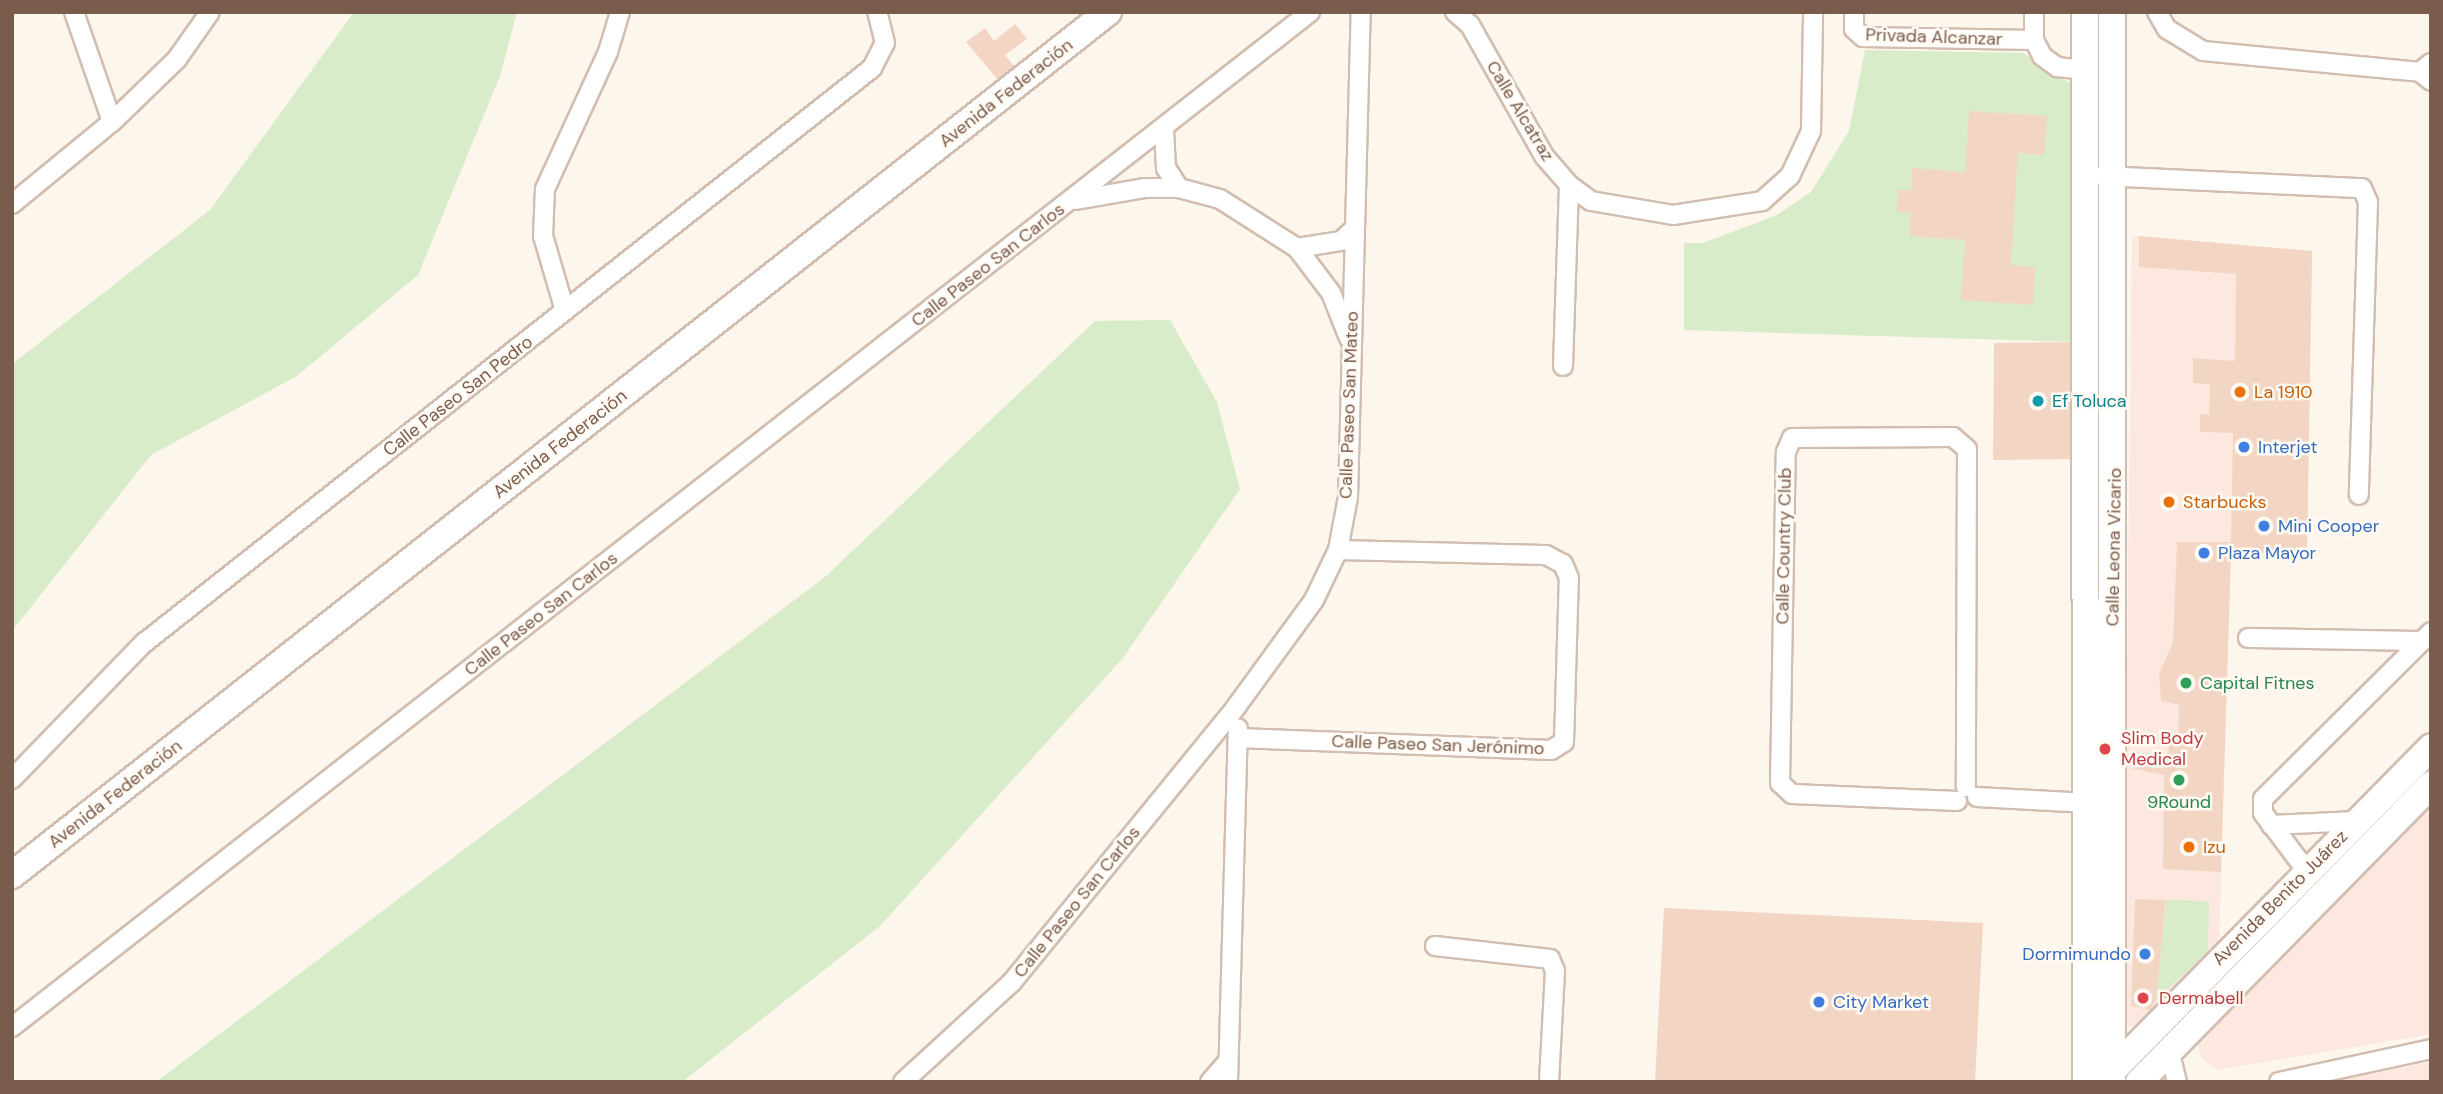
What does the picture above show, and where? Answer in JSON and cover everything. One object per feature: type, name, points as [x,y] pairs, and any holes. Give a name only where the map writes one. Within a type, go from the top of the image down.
[{"type":"main road","name":"Avenida Federación","points":[[12,875],[1108,12]]},
{"type":"main road","name":"Calle Leona Vicario","points":[[2085,12],[2101,529],[2112,1079]]},
{"type":"main road","name":"Calle Leona Vicario","points":[[2086,1082],[2088,803],[2116,176],[2112,12]]},
{"type":"main road","name":"Avenida Benito Juárez","points":[[2112,1079],[2306,870],[2431,747]]},
{"type":"main road","name":"Avenida Benito Juárez","points":[[2139,1082],[2431,785]]},
{"type":"main road","points":[[2086,1044],[2112,1079]]},
{"type":"street","points":[[74,12],[112,122]]},
{"type":"street","points":[[12,204],[112,122],[177,59],[210,12]]},
{"type":"street","points":[[565,312],[543,236],[545,189],[608,52],[620,12]]},
{"type":"street","name":"Calle Paseo San Pedro","points":[[12,779],[144,643],[872,68],[885,43],[877,12]]},
{"type":"street","name":"Calle Paseo San Carlos","points":[[12,1027],[1069,201],[1164,130],[1310,12]]},
{"type":"street","name":"Calle Paseo San Mateo","points":[[1236,707],[1314,600],[1338,550],[1348,497],[1360,12]]},
{"type":"street","name":"Calle Alcatraz","points":[[1455,12],[1470,25],[1544,156],[1569,185],[1591,201],[1661,214],[1724,211],[1762,201],[1790,176],[1811,131],[1813,12]]},
{"type":"street","name":"Privada Alcanzar","points":[[1854,12],[1854,29],[1864,37],[2034,40]]},
{"type":"street","points":[[2034,12],[2034,40],[2048,62],[2087,70]]},
{"type":"street","points":[[2157,12],[2175,36],[2203,51],[2427,72]]},
{"type":"street","points":[[1164,130],[1166,168],[1179,188]]},
{"type":"street","points":[[2089,176],[2362,188],[2368,202],[2359,495]]},
{"type":"street","points":[[1563,366],[1569,185]]},
{"type":"street","name":"Calle Paseo San Carlos","points":[[1069,201],[1144,188],[1179,188],[1220,199],[1297,248],[1331,293],[1352,345]]},
{"type":"street","points":[[1297,248],[1319,248],[1355,229]]},
{"type":"street","name":"Calle Country Club","points":[[1967,795],[1967,449],[1953,437],[1792,438],[1786,452],[1780,783],[1792,794],[1967,795],[2088,803]]},
{"type":"street","name":"Calle Paseo San Jerónimo","points":[[1238,738],[1551,750],[1564,741],[1569,578],[1563,564],[1546,555],[1338,550]]},
{"type":"street","points":[[2248,638],[2426,636]]},
{"type":"street","points":[[2306,870],[2261,809],[2263,799],[2426,636]]},
{"type":"street","points":[[1228,1082],[1238,738],[1236,707]]},
{"type":"street","name":"Calle Paseo San Carlos","points":[[903,1082],[1012,982],[1236,707]]},
{"type":"street","points":[[2271,825],[2357,821]]},
{"type":"street","points":[[1435,946],[1550,959],[1555,971],[1549,1082]]},
{"type":"street","points":[[2279,1082],[2431,1049]]},
{"type":"street","points":[[2169,1050],[2177,1082]]},
{"type":"street","points":[[1210,1082],[1228,1061]]},
{"type":"shaded area","points":[[2132,236],[2312,251],[2307,555],[2231,552],[2219,944],[2138,1025],[2123,1028]]},
{"type":"shaded area","points":[[2431,801],[2431,1034],[2217,1070],[2202,1059],[2197,1042],[2208,1027]]},
{"type":"shaded area","points":[[2431,1062],[2431,1082],[2327,1082]]},
{"type":"green space","points":[[354,12],[517,12],[500,76],[418,275],[297,376],[151,455],[12,631],[12,364],[210,210]]},
{"type":"green space","points":[[1865,50],[2023,53],[2070,83],[2076,342],[1684,330],[1684,243],[1703,243],[1777,215],[1811,192],[1849,131]]},
{"type":"green space","points":[[1170,320],[1217,402],[1240,489],[1123,658],[880,926],[682,1082],[156,1082],[825,577],[1095,321]]},
{"type":"green space","points":[[2166,900],[2209,901],[2208,952],[2156,1000]]},
{"type":"building","points":[[1015,24],[1027,39],[1005,55],[1014,66],[997,79],[966,42],[985,28],[994,41]]},
{"type":"building","points":[[1969,111],[2047,116],[2044,155],[2018,153],[2011,265],[2035,267],[2033,305],[1961,300],[1965,240],[1909,236],[1911,213],[1897,212],[1898,190],[1911,191],[1912,168],[1965,172]]},
{"type":"building","name":"Plaza Mayor","points":[[2139,236],[2312,251],[2307,555],[2231,551],[2221,872],[2163,869],[2164,775],[2130,768],[2168,758],[2169,744],[2178,744],[2179,705],[2161,701],[2159,674],[2173,643],[2177,542],[2231,542],[2233,433],[2200,432],[2200,414],[2209,415],[2210,384],[2193,383],[2193,358],[2235,361],[2236,274],[2139,267]]},
{"type":"building","name":"Ef Toluca","points":[[2070,342],[2070,459],[1993,460],[1994,343]]},
{"type":"building","points":[[2135,899],[2166,900],[2156,1000],[2150,1010],[2131,1006]]},
{"type":"building","name":"City Market","points":[[1664,908],[1983,923],[1975,1082],[1655,1081]]},
{"type":"place","name":"La 1910","points":[[2240,392]]},
{"type":"place","name":"Ef Toluca","points":[[2038,401]]},
{"type":"place","name":"Interjet","points":[[2244,447]]},
{"type":"place","name":"Starbucks","points":[[2169,502]]},
{"type":"place","name":"Mini Cooper","points":[[2264,526]]},
{"type":"place","name":"Plaza Mayor","points":[[2204,553]]},
{"type":"place","name":"Capital Fitnes","points":[[2186,683]]},
{"type":"place","name":"Slim Body Medical","points":[[2105,749]]},
{"type":"place","name":"9Round","points":[[2179,780]]},
{"type":"place","name":"Izu","points":[[2189,847]]},
{"type":"place","name":"Dormimundo","points":[[2145,954]]},
{"type":"place","name":"Dermabell","points":[[2143,998]]},
{"type":"place","name":"City Market","points":[[1819,1002]]}]
